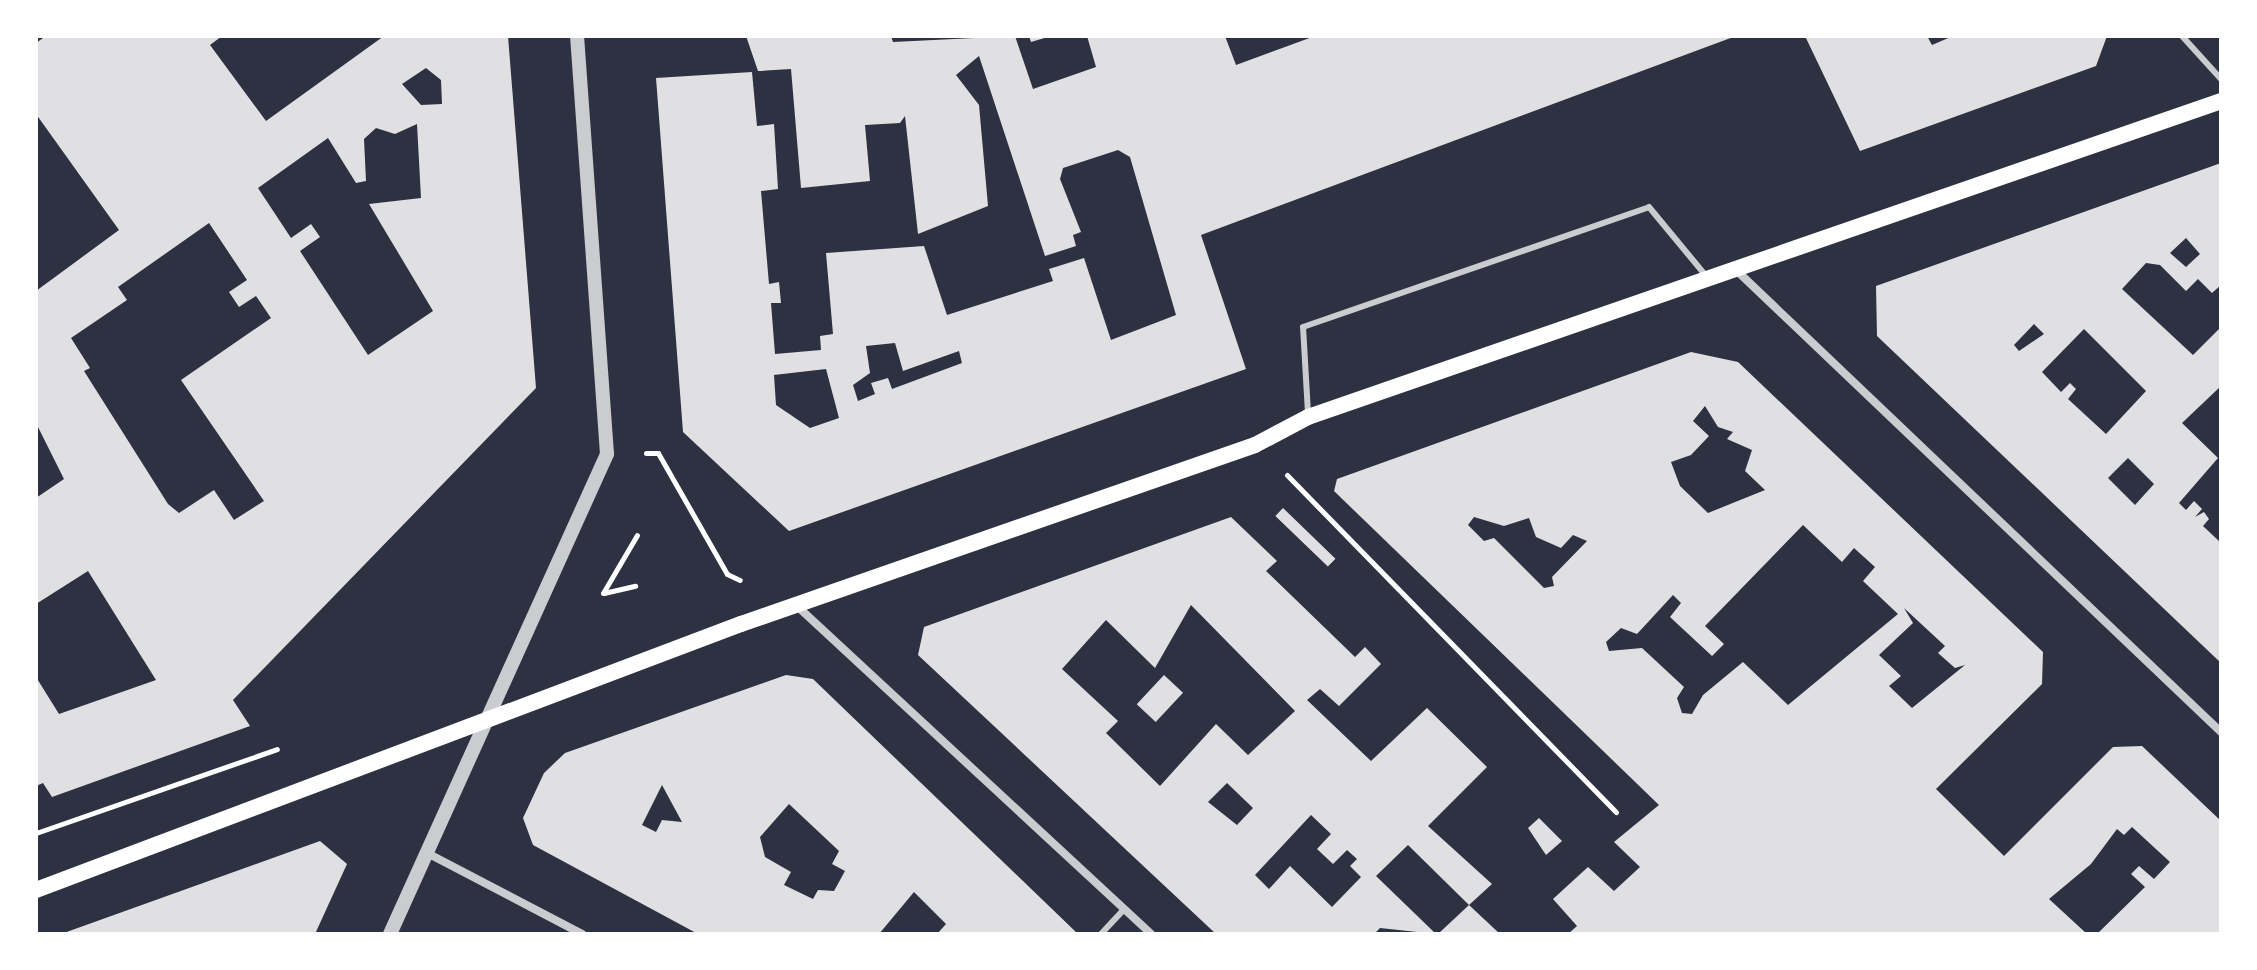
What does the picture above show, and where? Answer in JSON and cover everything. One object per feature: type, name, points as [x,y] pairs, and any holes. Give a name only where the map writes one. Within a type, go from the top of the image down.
[{"type":"main road","points":[[36,890],[491,716],[796,605],[1255,445],[1308,417],[2221,101]]},
{"type":"street","points":[[390,934],[429,854],[607,454],[577,36]]},
{"type":"street","points":[[1733,268],[2221,732]]},
{"type":"street","points":[[796,605],[1151,934]]},
{"type":"street","points":[[429,854],[582,934]]},
{"type":"lane","points":[[2182,36],[2221,79]]},
{"type":"lane","points":[[1308,417],[1303,327],[1649,207],[1707,277]]},
{"type":"lane","points":[[1101,934],[1124,909]]},
{"type":"path","points":[[1255,445],[1616,812]]},
{"type":"path","points":[[607,454],[658,453],[727,574],[749,584]]},
{"type":"path","points":[[635,586],[603,593],[637,535]]},
{"type":"path","points":[[36,833],[284,747]]},
{"type":"building","points":[[46,36],[222,36],[210,45],[266,121],[384,36],[508,36],[536,388],[233,700],[250,726],[52,797],[43,783],[36,786],[36,677],[59,714],[156,680],[88,571],[36,604],[36,498],[64,479],[36,423],[36,291],[119,230],[36,114],[36,43]],"holes":[[[426,68],[441,80],[442,104],[421,105],[402,84]],[[417,124],[421,198],[369,204],[433,311],[368,355],[300,251],[320,237],[311,224],[291,238],[258,188],[328,138],[356,183],[366,181],[364,139],[376,128],[395,134]],[[209,223],[247,280],[229,292],[239,307],[256,296],[271,318],[181,380],[264,501],[234,520],[214,490],[179,513],[168,504],[84,371],[90,368],[71,338],[127,300],[118,287]]]},
{"type":"building","points":[[746,36],[891,36],[893,42],[1015,36],[1033,89],[1096,67],[1087,36],[1225,36],[1236,65],[1315,36],[1736,36],[1201,235],[1246,369],[789,531],[683,432],[656,78],[752,72],[757,126],[774,124],[778,189],[761,191],[769,284],[779,282],[781,303],[771,303],[775,354],[821,350],[820,336],[833,334],[826,253],[924,246],[947,315],[1053,281],[1049,269],[1084,258],[1111,340],[1176,315],[1130,157],[1118,150],[1063,168],[1060,179],[1081,232],[1073,235],[1076,246],[1045,256],[979,56],[956,75],[979,105],[988,206],[918,234],[905,116],[900,123],[865,125],[870,181],[801,188],[791,69],[758,71]],"holes":[[[895,343],[903,371],[959,351],[962,363],[892,389],[888,378],[871,383],[875,394],[858,401],[853,385],[870,373],[866,346]],[[826,369],[839,418],[810,428],[776,405],[774,375]]]},
{"type":"building","points":[[1029,36],[1048,36],[1048,37],[1031,42]]},
{"type":"building","points":[[1805,36],[1927,36],[1932,45],[1953,36],[2107,36],[2096,66],[1860,151]]},
{"type":"building","points":[[2221,163],[2221,285],[2212,293],[2198,279],[2186,291],[2160,265],[2146,263],[2122,289],[2193,355],[2221,327],[2221,386],[2182,423],[2218,458],[2179,503],[2186,510],[2194,501],[2202,509],[2195,517],[2204,512],[2209,519],[2203,526],[2221,543],[2221,663],[1877,336],[1876,286]],"holes":[[[2186,238],[2200,254],[2186,267],[2170,253]],[[2034,324],[2044,334],[2019,351],[2014,345]],[[2084,329],[2146,391],[2106,434],[2068,399],[2076,389],[2070,383],[2061,392],[2042,372]],[[2128,458],[2154,484],[2135,505],[2108,478]]]},
{"type":"building","points":[[1691,352],[1738,362],[2043,652],[2042,684],[1936,789],[2004,856],[2113,747],[2142,746],[2221,821],[2221,934],[2097,934],[2145,887],[2131,874],[2139,866],[2154,879],[2170,862],[2132,827],[2124,835],[2117,829],[2091,864],[2049,899],[2087,934],[1568,934],[1577,926],[1553,899],[1588,867],[1614,891],[1640,867],[1614,842],[1659,805],[1334,491],[1337,479]],"holes":[[[1705,406],[1718,427],[1733,432],[1727,439],[1752,450],[1745,471],[1765,490],[1708,513],[1680,486],[1671,462],[1691,455],[1709,436],[1693,421]],[[1474,517],[1504,526],[1529,518],[1536,537],[1561,548],[1573,535],[1587,541],[1552,577],[1554,586],[1544,588],[1494,538],[1484,541],[1468,525]],[[1803,525],[1842,562],[1854,548],[1875,567],[1863,581],[1898,614],[1788,705],[1743,662],[1703,695],[1692,714],[1682,713],[1677,698],[1684,687],[1642,648],[1609,651],[1606,642],[1621,628],[1637,634],[1673,595],[1681,603],[1670,617],[1712,656],[1724,644],[1705,626]],[[1904,608],[1945,646],[1938,653],[1955,668],[1965,665],[1912,708],[1889,686],[1901,676],[1879,655],[1913,623]]]},
{"type":"building","points":[[1283,508],[1336,559],[1328,567],[1275,516]]},
{"type":"building","points":[[1231,517],[1277,561],[1266,571],[1355,657],[1365,647],[1381,664],[1339,706],[1320,689],[1307,700],[1371,761],[1427,708],[1487,767],[1428,826],[1492,884],[1469,905],[1408,845],[1376,876],[1436,934],[1380,928],[1374,934],[1216,934],[918,655],[924,627]],"holes":[[[1191,605],[1295,711],[1248,755],[1216,724],[1160,786],[1106,733],[1118,721],[1062,669],[1106,620],[1155,668]],[[1227,783],[1253,808],[1237,825],[1208,802]],[[1311,815],[1331,834],[1317,849],[1333,864],[1347,850],[1357,859],[1350,866],[1361,877],[1332,907],[1290,866],[1269,889],[1255,875]]]},
{"type":"building","points":[[786,675],[813,679],[1078,934],[937,934],[946,924],[914,892],[879,934],[698,934],[533,845],[523,818],[544,773],[565,753]],"holes":[[[662,785],[682,822],[662,820],[656,832],[642,825]],[[789,804],[839,851],[832,864],[845,871],[834,891],[818,890],[813,899],[784,885],[791,872],[765,857],[760,837]]]},
{"type":"building","points":[[1164,675],[1183,693],[1156,722],[1137,704]]},
{"type":"building","points":[[1539,818],[1562,841],[1546,855],[1528,828]]},
{"type":"building","points":[[320,841],[347,864],[315,934],[61,934]]},
{"type":"building","points":[[1469,905],[1500,934],[1438,934]]}]
